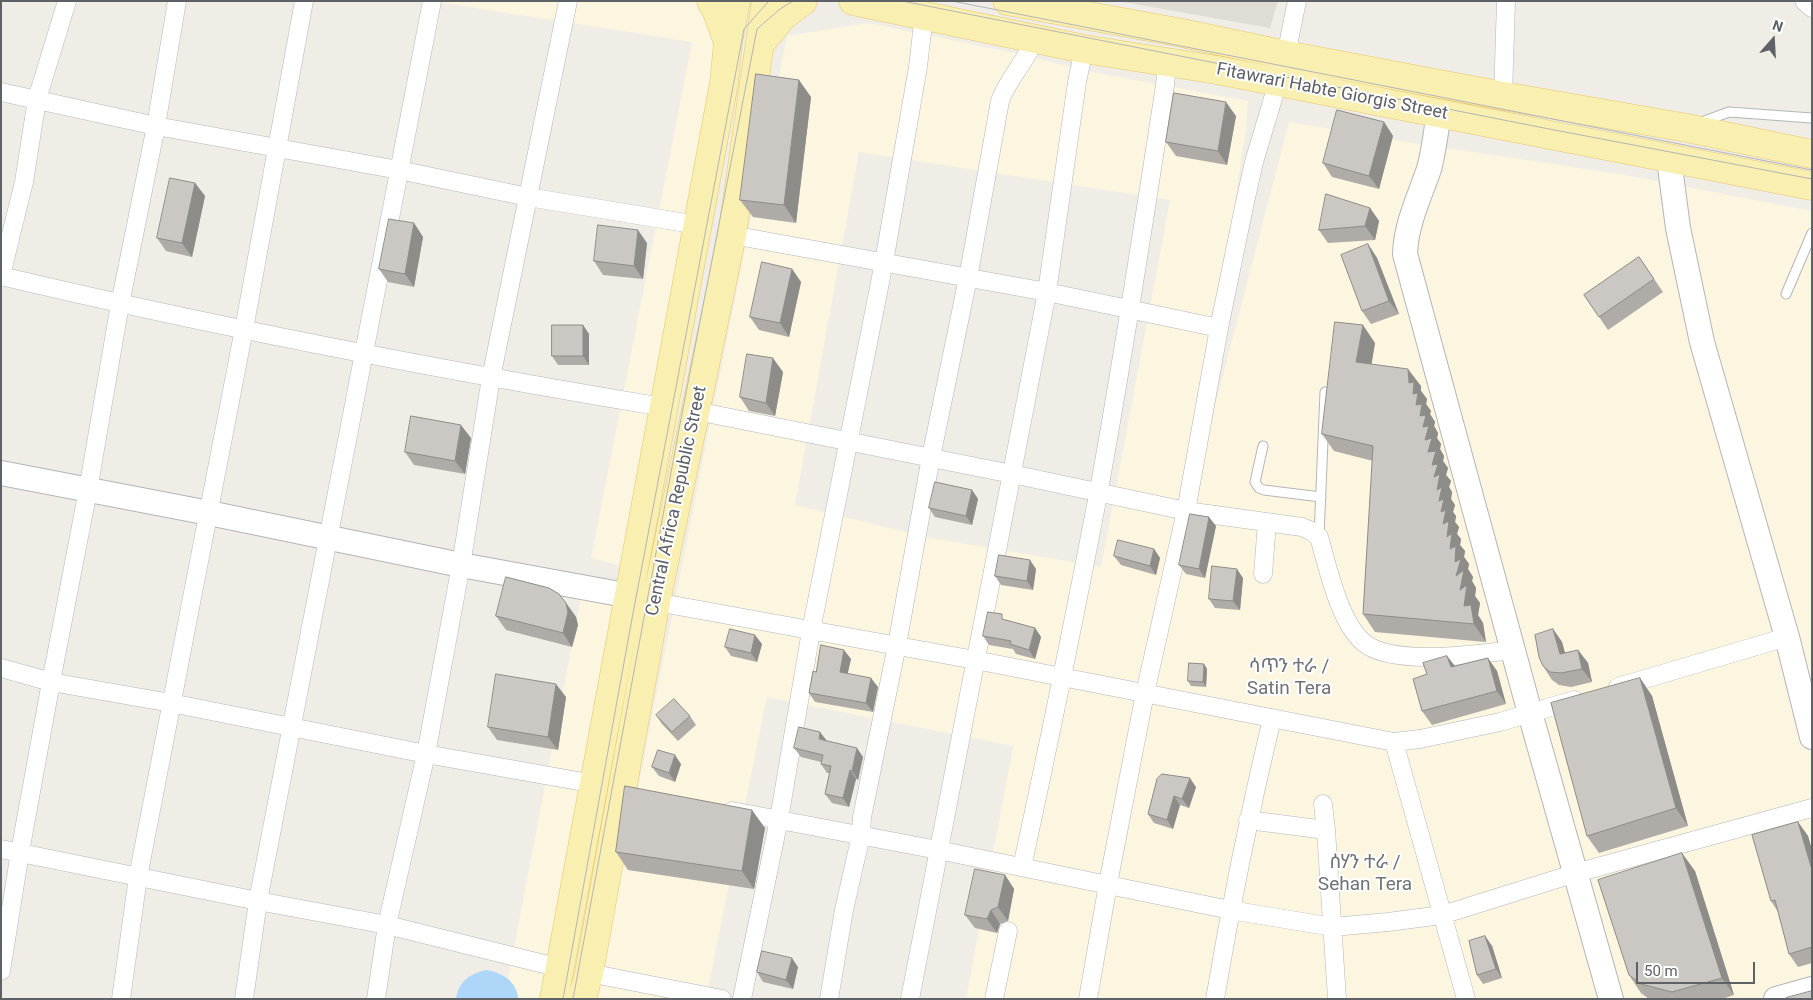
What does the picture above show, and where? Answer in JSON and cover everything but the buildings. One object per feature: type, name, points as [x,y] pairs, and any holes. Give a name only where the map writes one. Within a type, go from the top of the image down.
[{"type":"main road","points":[[711,1],[728,42]]},
{"type":"main road","name":"Central Africa Republic Street","points":[[554,999],[724,83],[728,42],[736,1]]},
{"type":"main road","name":"Central Africa Republic Street","points":[[582,999],[631,792],[656,602],[732,235],[766,1]]},
{"type":"main road","points":[[760,44],[784,16],[803,1]]},
{"type":"main road","name":"Fitawrari Habte Giorgis Street","points":[[853,1],[1084,49],[1167,61],[1439,112],[1812,186]]},
{"type":"main road","points":[[1007,1],[1503,96],[1687,128],[1812,154]]},
{"type":"street","points":[[66,1],[37,99],[24,182],[1,275],[120,304],[363,353],[491,378],[663,407]]},
{"type":"street","points":[[1,971],[20,852],[88,490],[120,304],[156,126],[177,1]]},
{"type":"street","points":[[121,999],[138,877],[244,329],[304,1]]},
{"type":"street","points":[[244,999],[258,901],[432,1]]},
{"type":"street","points":[[376,999],[387,925],[426,754],[461,565],[491,378],[568,1]]},
{"type":"street","points":[[1088,999],[1145,693],[1186,511],[1219,328],[1247,194],[1286,55],[1297,1]]},
{"type":"street","points":[[1503,96],[1506,1]]},
{"type":"street","points":[[1804,1],[1812,8]]},
{"type":"street","points":[[742,999],[779,819],[811,631],[884,262],[918,67],[924,15]]},
{"type":"street","points":[[829,999],[844,910],[861,835],[862,817],[897,646],[931,458],[968,278],[1000,101],[1003,91],[1030,51],[1034,38]]},
{"type":"street","points":[[910,999],[1047,292],[1077,82],[1084,49]]},
{"type":"street","points":[[1022,867],[1062,678],[1098,493],[1166,85],[1167,61]]},
{"type":"street","points":[[1,92],[156,126],[399,170],[528,197],[698,225]]},
{"type":"street","points":[[1439,112],[1430,166],[1410,218],[1405,242],[1405,254],[1530,712],[1611,999]]},
{"type":"street","points":[[1669,159],[1678,228],[1702,342],[1787,637],[1812,737]]},
{"type":"street","points":[[732,235],[1047,292],[1219,328]]},
{"type":"street","points":[[696,411],[1186,511],[1302,527],[1312,531],[1319,537],[1337,598],[1348,622],[1362,642],[1388,653],[1428,657],[1513,650]]},
{"type":"street","points":[[1,473],[209,513],[461,565],[975,660],[1394,742],[1420,739],[1500,722],[1587,696]]},
{"type":"street","points":[[1263,574],[1267,522]]},
{"type":"street","points":[[1606,690],[1787,637]]},
{"type":"street","points":[[1,668],[51,682],[426,754],[595,784]]},
{"type":"street","points":[[1215,999],[1248,820],[1272,718]]},
{"type":"street","points":[[1394,742],[1466,999]]},
{"type":"street","points":[[1323,804],[1337,999]]},
{"type":"street","points":[[720,808],[938,850],[1230,910],[1333,927],[1442,915],[1576,873],[1812,808]]},
{"type":"street","points":[[1248,820],[1326,830]]},
{"type":"street","points":[[1,849],[387,925],[560,968]]},
{"type":"street","points":[[994,999],[1008,931]]},
{"type":"street","points":[[589,973],[722,999]]},
{"type":"street","points":[[1780,998],[1812,989]]},
{"type":"lane","points":[[1687,128],[1728,112],[1812,118]]},
{"type":"lane","points":[[1786,294],[1812,233]]},
{"type":"lane","points":[[1319,537],[1325,392]]},
{"type":"lane","points":[[1263,446],[1255,482],[1259,488],[1321,497]]},
{"type":"shaded area","points":[[431,1],[694,1],[724,15],[625,567],[591,558],[692,42]]},
{"type":"shaded area","points":[[1118,1],[1278,1],[1270,28]]},
{"type":"shaded area","points":[[868,23],[1019,54],[1092,72],[1248,101],[1246,130],[1189,505],[1289,122],[1412,143],[1620,174],[1812,211],[1812,999],[966,999],[1013,746],[767,697],[706,999],[596,999],[787,36]],"holes":[[[859,152],[1170,200],[1101,567],[926,537],[795,505]]]},
{"type":"shaded area","points":[[581,598],[622,604],[549,999],[504,999]]},
{"type":"water","points":[[487,970],[498,973],[508,979],[515,988],[518,999],[456,999],[459,987],[466,979],[476,973]]},
{"type":"tram line","points":[[563,999],[631,624],[744,29],[769,1]]},
{"type":"tram line","points":[[573,999],[680,424],[757,29],[780,9],[793,1]]},
{"type":"tram line","points":[[902,1],[1812,179]]},
{"type":"tram line","points":[[952,1],[1812,170]]},
{"type":"district","name":"ሳጥን ተራ / Satin Tera","points":[[1289,678]]},
{"type":"district","name":"ሰሃን ተራ / Sehan Tera","points":[[1365,874]]}]
